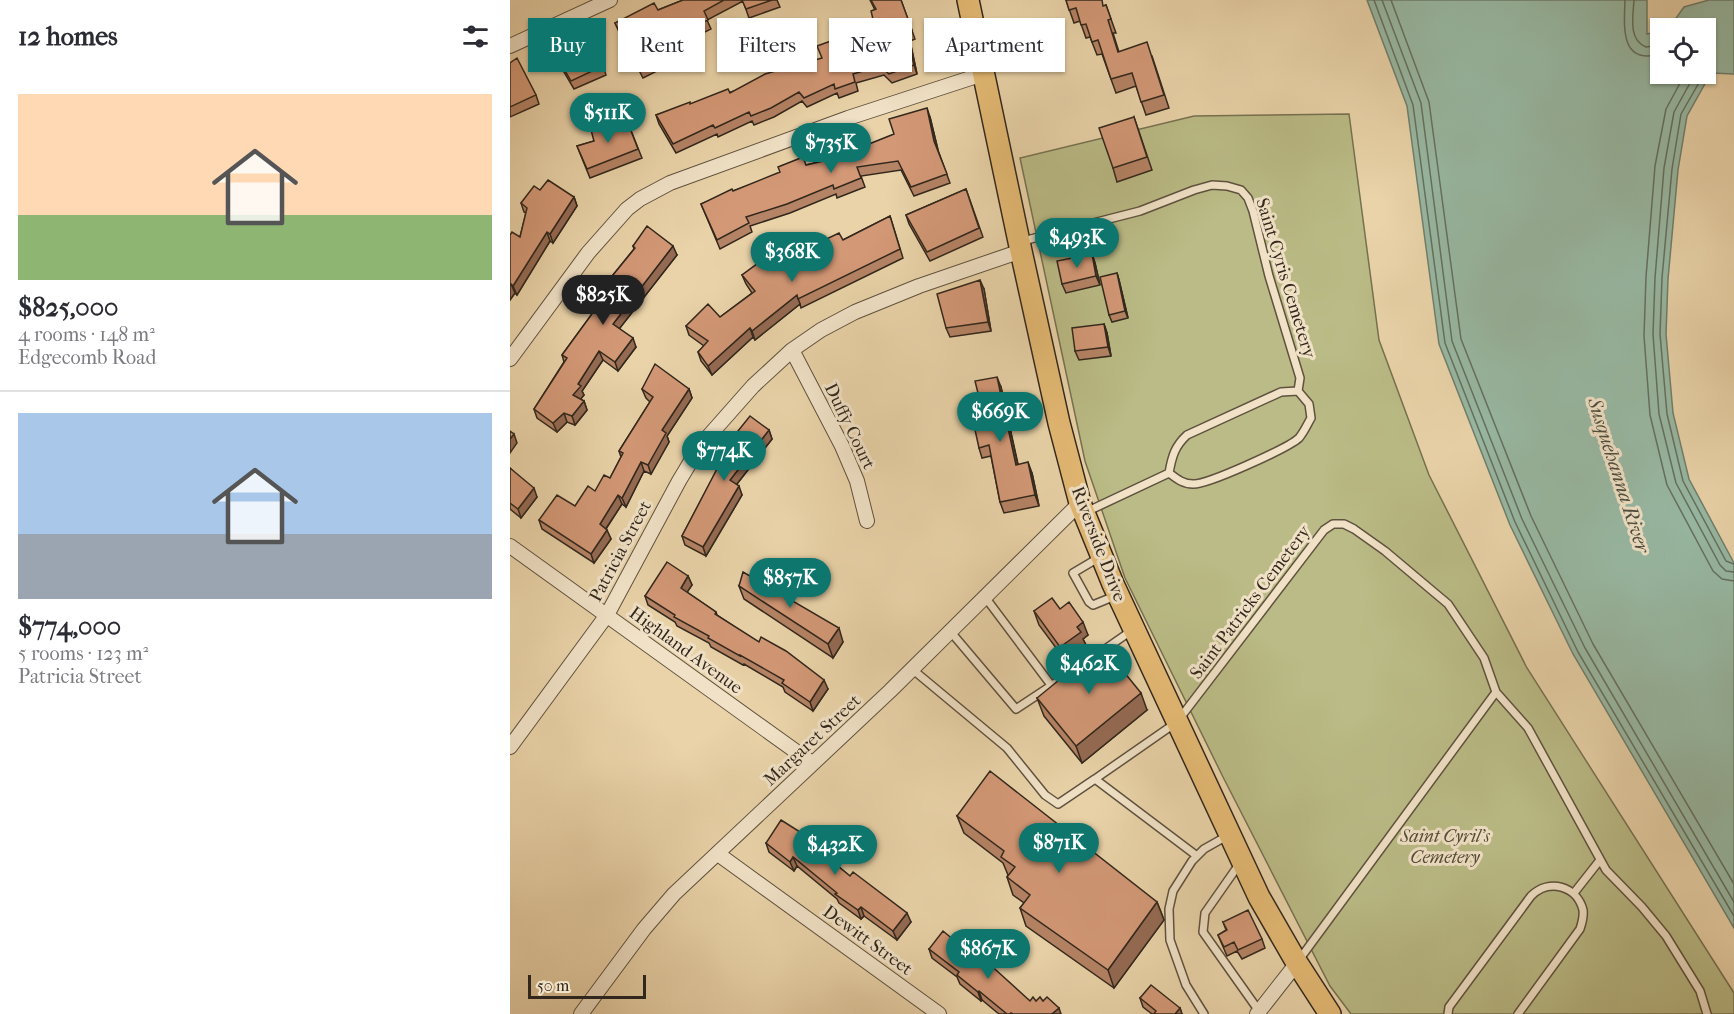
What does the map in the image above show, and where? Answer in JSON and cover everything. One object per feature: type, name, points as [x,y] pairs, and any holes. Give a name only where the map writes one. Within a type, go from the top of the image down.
[{"type":"main road","name":"Riverside Drive","points":[[968,0],[1059,423],[1082,508],[1118,595],[1259,897],[1330,1014]]},
{"type":"street","points":[[510,46],[603,2]]},
{"type":"street","points":[[510,359],[588,253],[627,209],[640,199],[670,183],[848,118],[983,74]]},
{"type":"street","name":"Patricia Street","points":[[510,747],[607,615],[679,481],[700,446],[730,409],[792,350],[821,330],[855,312],[1020,247]]},
{"type":"street","name":"Duffy Court","points":[[792,350],[842,446],[857,481],[867,521]]},
{"type":"street","name":"Margaret Street","points":[[581,1014],[644,929],[674,894],[985,597],[1082,508]]},
{"type":"street","name":"Highland Avenue","points":[[510,546],[812,763]]},
{"type":"street","name":"Dewitt Street","points":[[718,854],[939,1014]]},
{"type":"street","points":[[1258,1013],[1297,963]]},
{"type":"lane","name":"Saint Cyris Cemetery","points":[[1020,247],[1140,211],[1212,185],[1241,190],[1248,198],[1300,378],[1298,391],[1309,404],[1311,418],[1297,439],[1204,484],[1180,481],[1169,473]]},
{"type":"lane","points":[[1082,508],[1169,473],[1177,444],[1187,435],[1281,392],[1298,391]]},
{"type":"lane","name":"Saint Patricks Cemetery","points":[[1177,722],[1324,530],[1333,524],[1344,524],[1354,529],[1385,550],[1448,604],[1484,658],[1496,692],[1528,728],[1600,860],[1613,878],[1642,907],[1666,936],[1700,991],[1707,1014]]},
{"type":"lane","points":[[1101,556],[1073,573],[1089,602],[1093,605],[1118,595]]},
{"type":"lane","points":[[985,597],[1051,685]]},
{"type":"lane","points":[[1088,660],[1134,629]]},
{"type":"lane","points":[[950,631],[1016,709],[1079,667]]},
{"type":"lane","points":[[912,669],[1007,748],[1046,795],[1058,804],[1177,722]]},
{"type":"lane","points":[[1297,963],[1496,692]]},
{"type":"lane","points":[[1095,779],[1197,856]]},
{"type":"lane","points":[[1204,1014],[1186,985],[1170,940],[1168,909],[1173,891],[1197,856],[1204,849],[1230,835]]},
{"type":"lane","points":[[1242,860],[1205,913],[1203,932],[1258,1013]]},
{"type":"lane","points":[[1574,893],[1600,860]]},
{"type":"lane","points":[[1448,1014],[1449,1006],[1536,891],[1551,885],[1564,887],[1574,893],[1583,909],[1580,929],[1518,1014]]},
{"type":"green space","name":"Saint Cyril's Cemetery","points":[[1349,114],[1379,340],[1429,475],[1527,668],[1734,993],[1734,1014],[1351,1014],[1330,986],[1125,578],[1085,461],[1020,158],[1194,116]]},
{"type":"water","name":"Susquehanna River","points":[[1367,0],[1647,0],[1647,34],[1650,33],[1650,84],[1705,84],[1687,116],[1678,170],[1668,279],[1666,334],[1673,413],[1689,479],[1734,563],[1734,928],[1573,654],[1510,525],[1439,344],[1407,106]]},
{"type":"water","points":[[1709,0],[1734,0],[1734,74],[1716,73],[1716,18],[1676,18],[1684,7]]},
{"type":"building","points":[[683,0],[724,0],[704,11],[708,20],[705,21],[705,18],[625,18],[654,3],[658,10]]},
{"type":"building","points":[[742,0],[772,0],[746,9]]},
{"type":"building","points":[[871,0],[901,0],[908,18],[873,18],[871,11],[876,9]]},
{"type":"building","points":[[1066,0],[1102,0],[1111,19],[1108,20],[1118,52],[1147,42],[1164,95],[1141,102],[1132,73],[1111,79],[1098,40],[1092,42],[1086,24],[1081,25],[1076,8],[1069,10]]},
{"type":"building","points":[[829,42],[829,72],[860,72],[853,74],[855,82],[835,89],[834,84],[804,98],[799,92],[771,108],[751,116],[749,112],[715,128],[713,125],[673,144],[656,115],[728,89],[730,93],[772,72],[817,72],[817,59],[822,58],[817,46]]},
{"type":"building","points":[[517,58],[536,95],[510,107],[510,63]]},
{"type":"building","points":[[566,72],[590,72],[571,81]]},
{"type":"building","points":[[927,108],[934,141],[947,174],[911,187],[898,161],[857,167],[861,178],[834,189],[833,185],[787,204],[746,217],[749,223],[717,240],[701,204],[732,189],[733,191],[780,172],[778,167],[803,157],[806,165],[866,151],[864,146],[894,134],[889,119]]},
{"type":"building","points":[[1134,117],[1147,157],[1113,168],[1099,128]]},
{"type":"building","points":[[626,118],[638,149],[587,169],[577,146],[594,141],[591,130]]},
{"type":"building","points":[[548,180],[574,197],[550,234],[547,232],[513,286],[511,284],[510,286],[510,235],[512,232],[520,237],[527,208],[521,203],[534,186],[540,190]]},
{"type":"building","points":[[966,189],[979,228],[927,252],[906,215]]},
{"type":"building","points":[[890,216],[900,249],[798,299],[797,295],[752,331],[750,328],[708,366],[698,352],[708,341],[686,326],[708,304],[720,317],[755,291],[742,275],[765,258],[770,266],[839,233],[843,240]]},
{"type":"building","points":[[647,226],[673,246],[613,324],[633,338],[615,362],[599,351],[578,384],[581,386],[573,395],[584,401],[572,416],[564,413],[553,423],[534,409],[567,358],[562,355],[605,296],[600,291],[635,248],[633,246]]},
{"type":"building","points":[[1092,254],[1096,276],[1062,284],[1057,261]]},
{"type":"building","points":[[1117,273],[1125,311],[1109,315],[1100,277]]},
{"type":"building","points":[[980,280],[988,322],[946,328],[937,294]]},
{"type":"building","points":[[1104,324],[1108,347],[1075,351],[1072,328]]},
{"type":"building","points":[[655,364],[689,389],[662,430],[666,433],[648,465],[641,462],[622,498],[618,495],[600,524],[607,530],[591,554],[539,520],[557,495],[575,506],[588,486],[595,491],[604,475],[610,478],[623,453],[619,451],[653,397],[642,389]]},
{"type":"building","points":[[997,377],[1016,465],[1028,462],[1035,495],[1000,502],[989,445],[979,448],[970,407],[981,405],[975,381]]},
{"type":"building","points":[[750,416],[769,430],[730,480],[739,486],[703,547],[682,536],[719,465],[714,461]]},
{"type":"building","points":[[510,468],[534,488],[518,509],[510,503]]},
{"type":"building","points":[[667,562],[688,576],[681,588],[716,612],[715,614],[759,642],[761,637],[786,651],[824,680],[810,702],[782,683],[784,680],[708,638],[709,636],[674,617],[675,615],[645,596]]},
{"type":"building","points":[[743,572],[839,628],[828,644],[739,586]]},
{"type":"building","points":[[1052,598],[1060,609],[1069,602],[1083,622],[1077,627],[1081,632],[1060,647],[1034,611]]},
{"type":"building","points":[[1102,645],[1141,693],[1076,746],[1037,698]]},
{"type":"building","points":[[990,771],[1157,902],[1108,970],[1020,908],[1030,895],[1007,877],[1015,867],[1001,857],[1004,851],[957,816]]},
{"type":"building","points":[[781,820],[808,837],[806,840],[850,876],[853,872],[907,913],[893,931],[861,907],[858,910],[835,894],[837,893],[793,857],[790,862],[766,843]]},
{"type":"building","points":[[1248,910],[1262,939],[1238,950],[1234,942],[1224,947],[1218,935],[1227,930],[1223,922]]},
{"type":"building","points":[[943,931],[972,955],[975,951],[1030,1001],[1033,997],[1036,1001],[1040,997],[1043,1001],[1047,997],[1059,1008],[1053,1013],[1055,1014],[1007,1014],[957,975],[959,972],[929,949]]},
{"type":"building","points":[[1151,985],[1180,1008],[1175,1014],[1154,1014],[1156,1011],[1140,998]]}]
